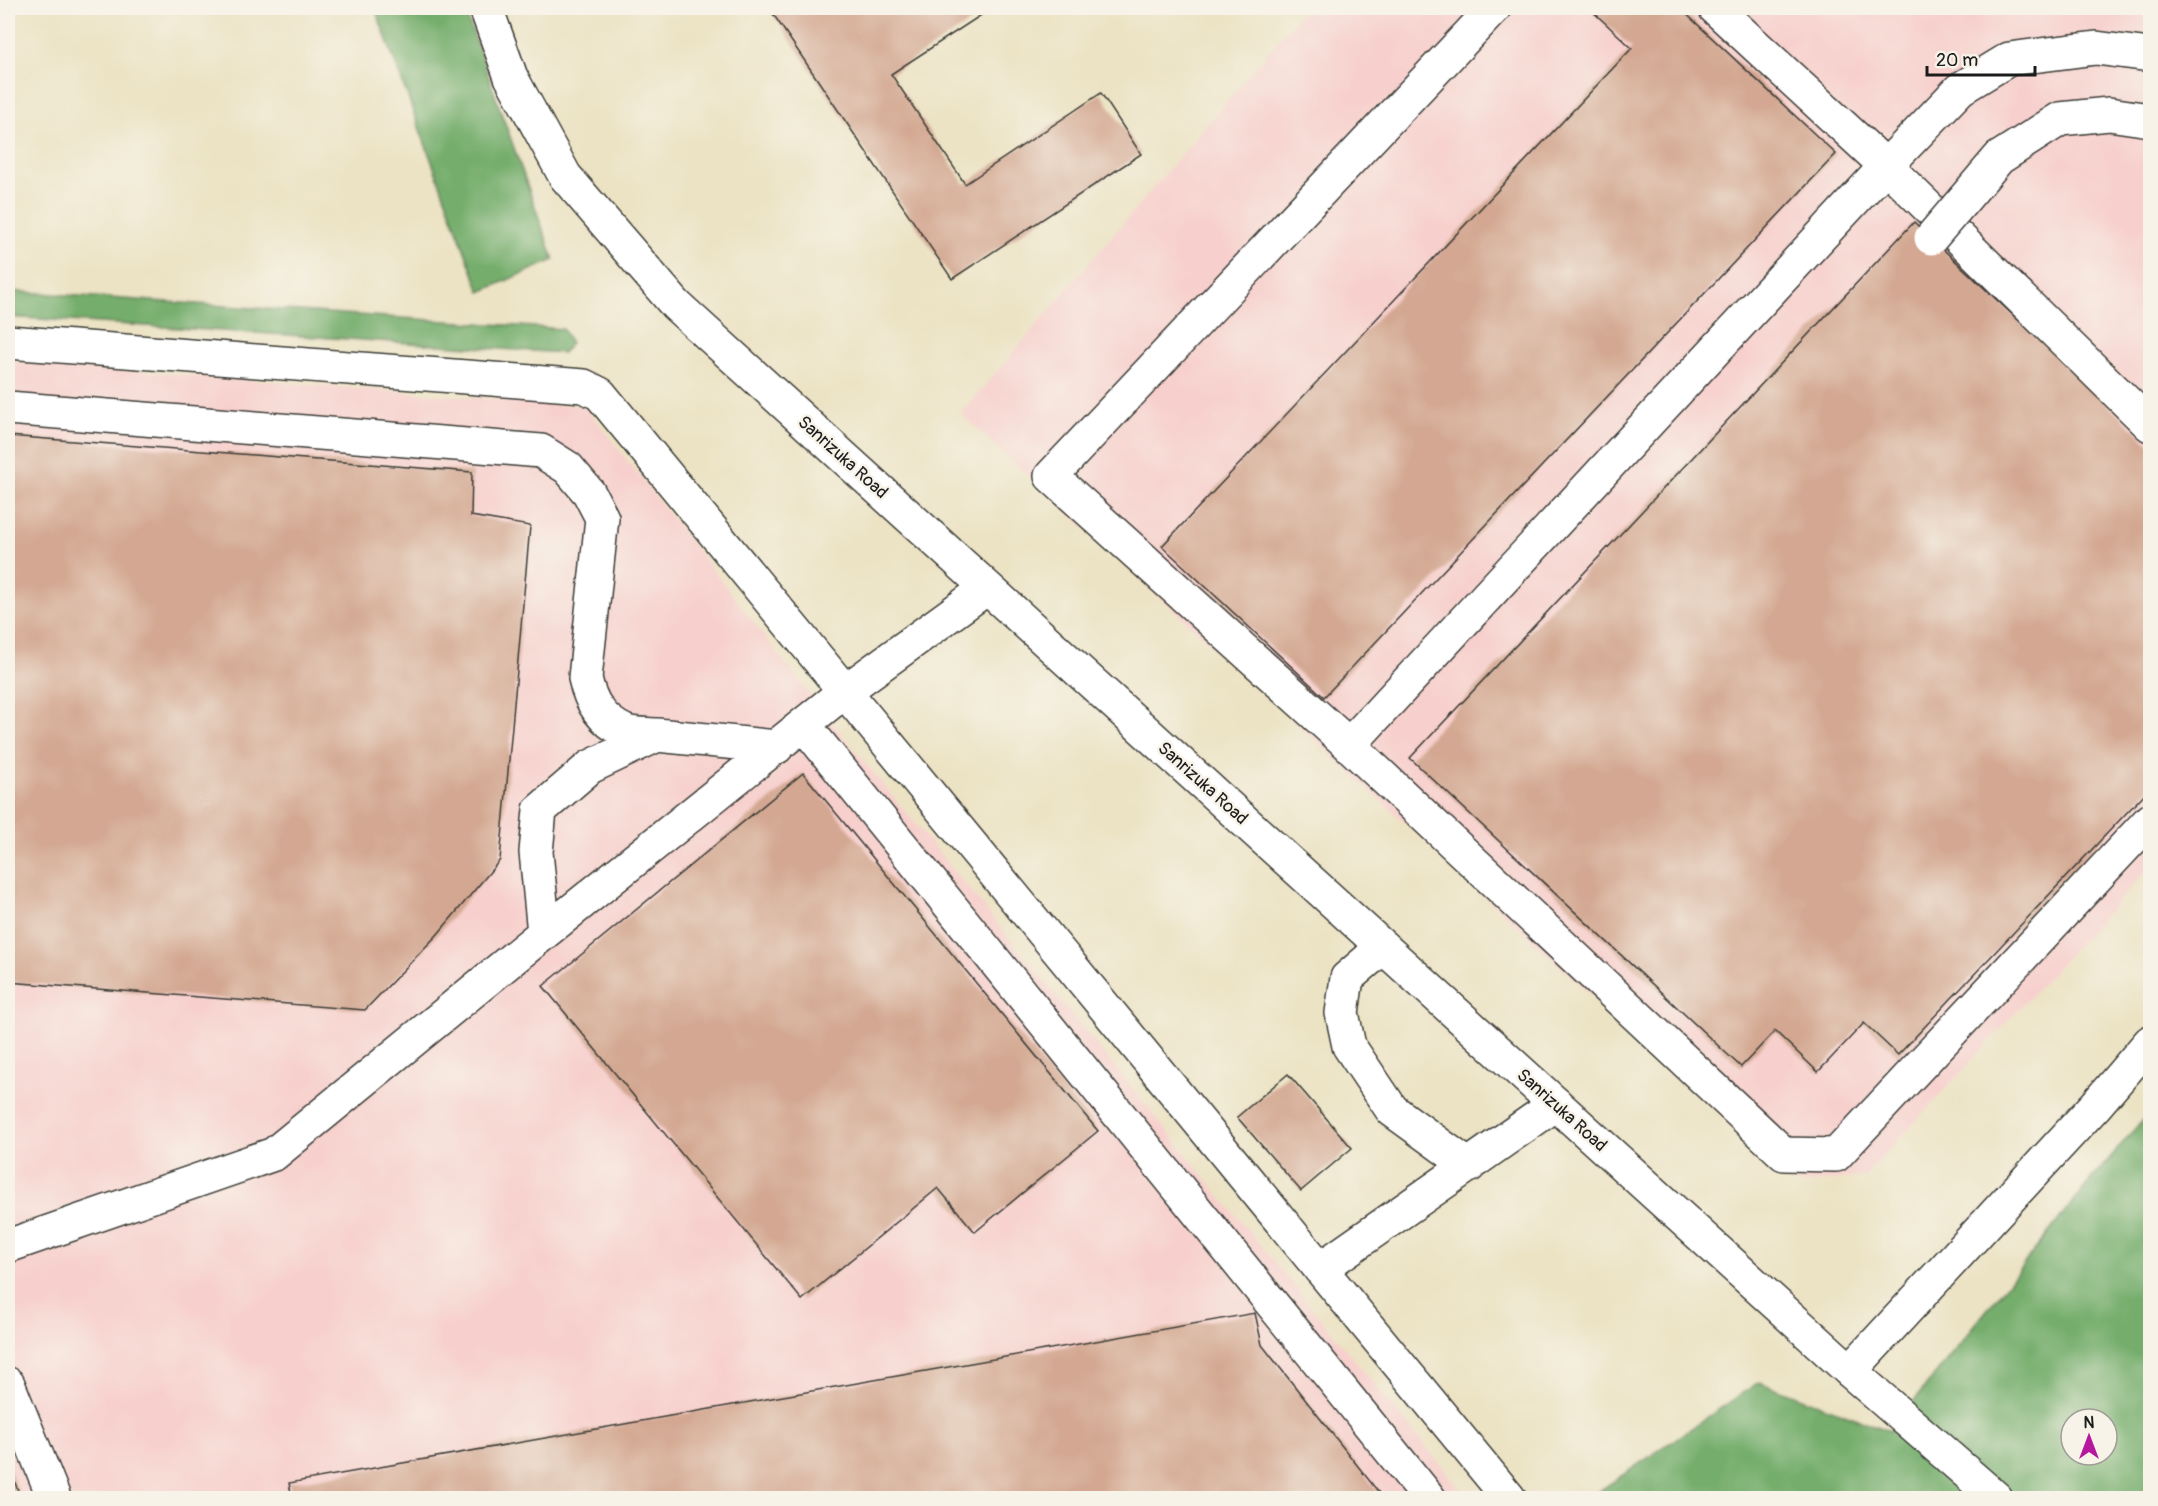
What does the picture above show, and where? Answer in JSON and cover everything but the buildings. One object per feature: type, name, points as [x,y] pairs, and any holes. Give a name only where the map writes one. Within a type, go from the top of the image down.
[{"type":"street","name":"Sanrizuka Road","points":[[486,8],[511,77],[565,176],[676,305],[1850,1371],[1996,1498]]},
{"type":"street","points":[[1494,8],[1052,476],[1349,746],[1784,1154],[1836,1155],[2151,820]]},
{"type":"street","points":[[1714,8],[1886,166],[2151,425]]},
{"type":"street","points":[[1349,746],[1960,89],[2008,59],[2096,48],[2151,55]]},
{"type":"street","points":[[1931,238],[1999,158],[2060,119],[2109,114],[2151,120]]},
{"type":"street","points":[[8,342],[584,386],[600,394],[1509,1498]]},
{"type":"street","points":[[8,408],[541,451],[568,468],[589,493],[602,518],[585,678],[588,695],[600,714],[625,732],[777,747]]},
{"type":"street","points":[[8,1246],[274,1154],[544,933],[846,691],[987,588]]},
{"type":"street","points":[[804,725],[1429,1498]]},
{"type":"street","points":[[544,933],[536,852],[540,810],[590,768],[657,735]]},
{"type":"street","points":[[1383,947],[1347,978],[1342,1013],[1349,1046],[1392,1110],[1469,1166]]},
{"type":"street","points":[[1850,1371],[2096,1105],[2151,1042]]},
{"type":"street","points":[[1320,1269],[1556,1104]]},
{"type":"street","points":[[8,1384],[54,1498]]},
{"type":"shaded area","points":[[1306,8],[2150,8],[2150,867],[1865,1176],[1798,1185],[961,414]]},
{"type":"shaded area","points":[[8,361],[585,406],[822,710],[1468,1498],[8,1498]]},
{"type":"green space","points":[[375,8],[464,8],[554,260],[480,292]]},
{"type":"green space","points":[[8,291],[563,329],[571,343],[563,353],[8,317]]},
{"type":"green space","points":[[2150,1111],[2150,1498],[1589,1498],[1759,1382],[1890,1431],[2086,1186]]}]
